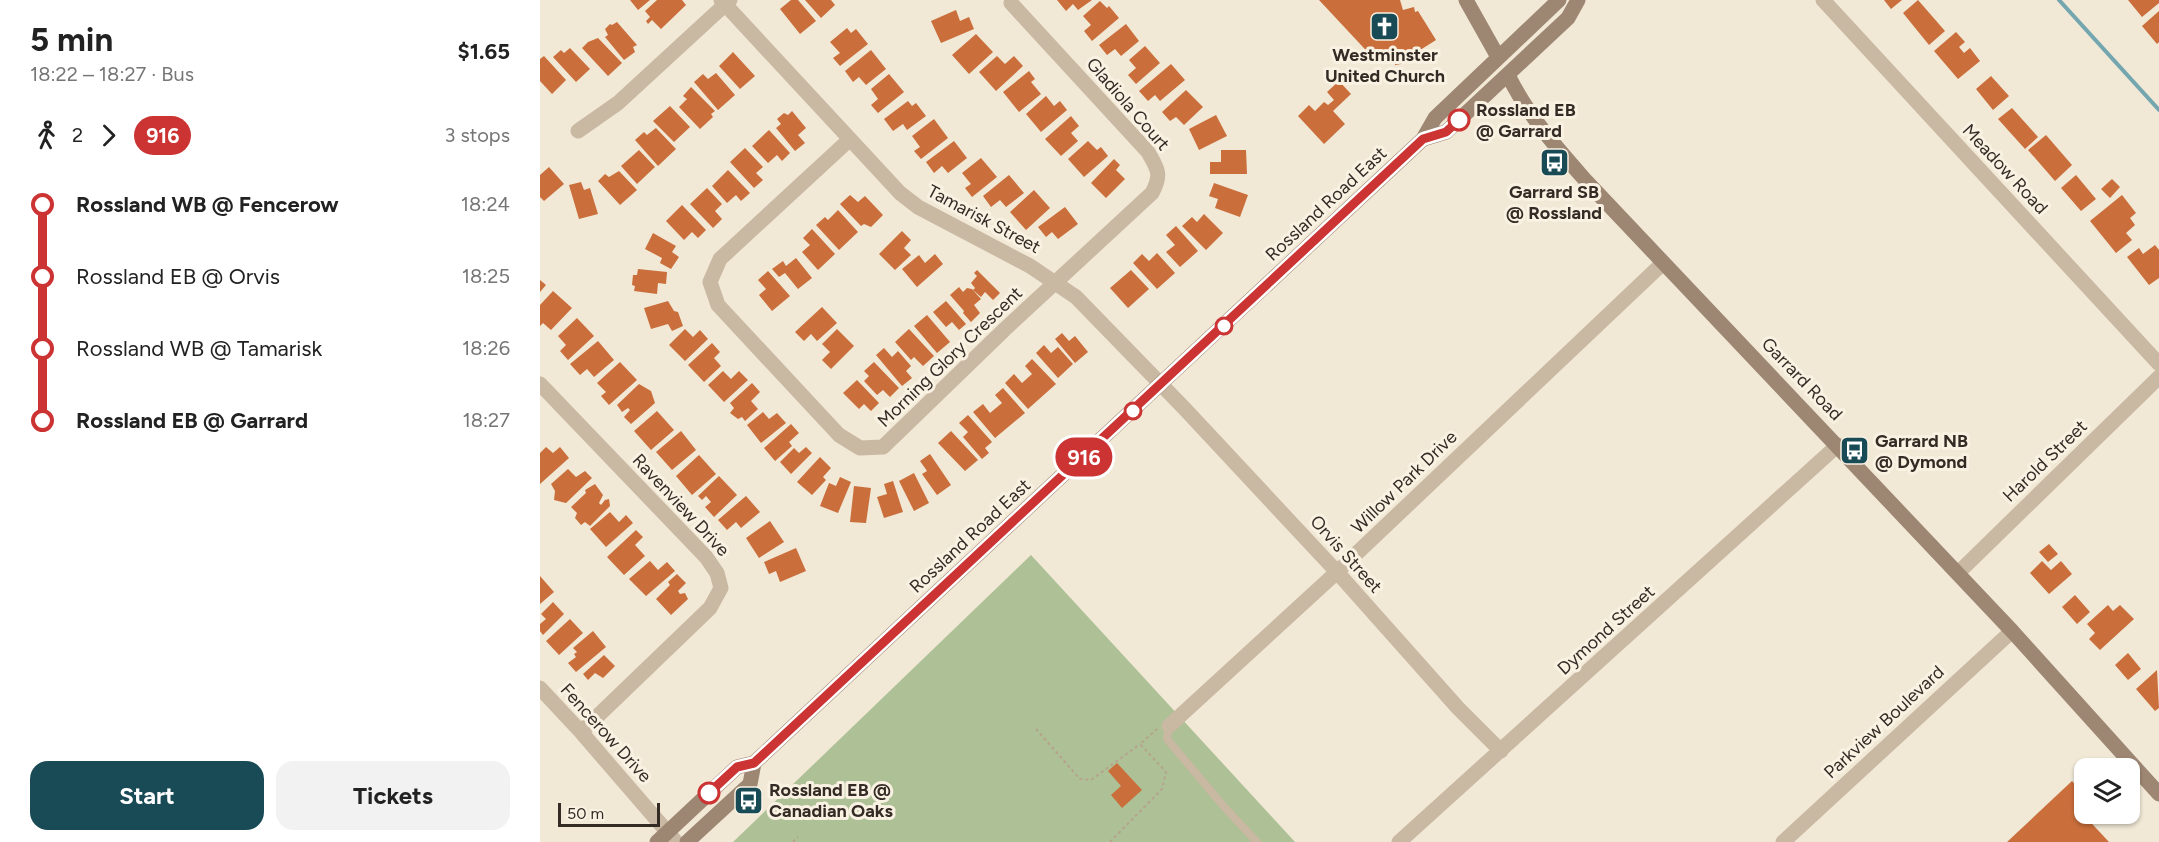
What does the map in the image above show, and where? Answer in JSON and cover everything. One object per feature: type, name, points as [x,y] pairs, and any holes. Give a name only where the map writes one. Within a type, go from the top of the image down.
[{"type":"main road","name":"Garrard Road","points":[[1466,0],[1498,57]]},
{"type":"main road","name":"Rossland Road East","points":[[666,839],[737,767],[754,763],[1423,139],[1435,118],[1559,0]]},
{"type":"main road","name":"Rossland Road East","points":[[1423,139],[1446,132],[1568,18],[1578,0]]},
{"type":"main road","name":"Garrard Road","points":[[1508,75],[1519,97],[1542,131],[1663,263],[2012,631],[2159,794]]},
{"type":"main road","name":"Rossland Road East","points":[[687,842],[750,784],[754,763]]},
{"type":"street","name":"Meadow Road","points":[[1823,0],[2159,364]]},
{"type":"street","points":[[578,131],[618,103],[725,1]]},
{"type":"street","name":"Tamarisk Street","points":[[725,1],[849,140],[900,193],[918,207],[1057,282],[1076,297],[1162,384]]},
{"type":"street","name":"Gladiola Court","points":[[1011,3],[1148,152],[1157,167],[1159,180],[1152,193],[1057,282]]},
{"type":"street","name":"Garrard Road","points":[[1498,57],[1508,75]]},
{"type":"street","name":"Morning Glory Crescent","points":[[849,140],[720,259],[710,282],[718,305],[839,435],[860,448],[883,447],[1057,282]]},
{"type":"street","name":"Willow Park Drive","points":[[1169,726],[1337,573],[1663,263]]},
{"type":"street","name":"Harold Street","points":[[1958,573],[2159,377]]},
{"type":"street","name":"Ravenview Drive","points":[[540,384],[706,557],[717,573],[721,588],[710,608],[581,732]]},
{"type":"street","name":"Orvis Street","points":[[1162,384],[1458,708],[1501,751]]},
{"type":"street","name":"Dymond Street","points":[[1399,842],[1838,445]]},
{"type":"street","name":"Parkview Boulevard","points":[[1783,842],[2012,631]]},
{"type":"street","name":"Fencerow Drive","points":[[540,688],[581,732],[666,839]]},
{"type":"lane","points":[[1169,726],[1167,739],[1257,842]]},
{"type":"path","points":[[1036,729],[1080,779],[1090,780],[1140,744],[1154,730],[1169,726]]},
{"type":"path","points":[[1110,842],[1162,789],[1166,772],[1140,744]]},
{"type":"path","points":[[793,842],[798,837]]},
{"type":"green space","points":[[1031,555],[1295,842],[733,842]]},
{"type":"building","points":[[630,0],[650,0],[638,10]]},
{"type":"building","points":[[657,0],[682,0],[686,5],[661,29],[652,20],[648,24],[646,21],[650,17],[645,11]]},
{"type":"building","points":[[791,0],[798,0],[816,21],[800,34],[780,9]]},
{"type":"building","points":[[805,0],[831,0],[835,5],[821,18]]},
{"type":"building","points":[[1057,0],[1092,0],[1078,10],[1073,4],[1066,11]]},
{"type":"building","name":"Westminster United Church","points":[[1319,0],[1400,0],[1403,10],[1414,7],[1415,12],[1418,11],[1436,40],[1417,52],[1419,61],[1395,65],[1395,63],[1376,61]]},
{"type":"building","points":[[1884,0],[1902,0],[1891,9]]},
{"type":"building","points":[[1918,0],[1945,31],[1929,45],[1903,13]]},
{"type":"building","points":[[2128,0],[2159,0],[2159,3],[2142,17]]},
{"type":"building","points":[[1100,1],[1107,8],[1109,6],[1119,18],[1092,41],[1084,31],[1091,25],[1083,16]]},
{"type":"building","points":[[956,10],[960,21],[969,17],[974,29],[941,43],[931,21]]},
{"type":"building","points":[[2159,11],[2159,42],[2157,44],[2142,26]]},
{"type":"building","points":[[617,22],[637,45],[633,47],[635,52],[624,60],[605,37],[608,35],[605,29]]},
{"type":"building","points":[[1126,24],[1139,41],[1121,56],[1115,49],[1107,55],[1099,45]]},
{"type":"building","points":[[847,28],[851,33],[856,29],[868,44],[840,66],[833,58],[840,53],[830,42]]},
{"type":"building","points":[[1956,32],[1965,42],[1959,47],[1964,53],[1970,48],[1980,61],[1958,79],[1934,51]]},
{"type":"building","points":[[976,34],[993,52],[969,74],[952,55]]},
{"type":"building","points":[[598,38],[622,63],[608,76],[582,48],[588,42]]},
{"type":"building","points":[[1145,46],[1160,63],[1136,84],[1128,75],[1136,68],[1129,60]]},
{"type":"building","points":[[570,48],[590,69],[576,82],[553,57],[561,50],[564,53]]},
{"type":"building","points":[[871,50],[886,69],[866,85],[859,77],[853,82],[845,71]]},
{"type":"building","points":[[733,52],[755,76],[740,89],[719,66]]},
{"type":"building","points":[[544,56],[566,80],[552,94],[540,81],[540,59]]},
{"type":"building","points":[[997,56],[1005,64],[1014,56],[1023,66],[996,91],[979,72]]},
{"type":"building","points":[[1171,64],[1185,80],[1160,101],[1155,95],[1148,101],[1139,91]]},
{"type":"building","points":[[1029,71],[1035,79],[1031,82],[1041,94],[1019,112],[1003,92]]},
{"type":"building","points":[[716,73],[735,95],[718,110],[694,82],[703,74],[708,79]]},
{"type":"building","points":[[889,74],[904,92],[878,113],[871,105],[878,99],[871,89]]},
{"type":"building","points":[[1991,76],[2009,96],[1993,110],[1976,89]]},
{"type":"building","points":[[1339,81],[1351,94],[1333,111],[1345,124],[1324,144],[1298,116],[1309,105],[1315,111],[1324,102],[1328,105],[1334,100],[1327,92]]},
{"type":"building","points":[[691,87],[715,111],[711,114],[713,117],[700,129],[679,107],[687,99],[683,96]]},
{"type":"building","points":[[1186,90],[1203,107],[1184,125],[1176,117],[1170,121],[1162,112]]},
{"type":"building","points":[[1046,96],[1054,106],[1060,101],[1067,110],[1041,132],[1026,114]]},
{"type":"building","points":[[908,101],[912,106],[916,103],[926,116],[907,130],[903,124],[893,131],[884,119]]},
{"type":"building","points":[[670,106],[690,127],[674,142],[653,121]]},
{"type":"building","points":[[2012,108],[2038,137],[2025,149],[1998,119]]},
{"type":"building","points":[[792,111],[806,128],[798,135],[805,143],[795,151],[776,128],[781,124],[777,119],[784,113],[788,115]]},
{"type":"building","points":[[1216,115],[1227,136],[1199,150],[1189,129]]},
{"type":"building","points":[[1071,116],[1079,126],[1071,133],[1078,141],[1061,156],[1045,139]]},
{"type":"building","points":[[934,119],[948,138],[921,159],[914,151],[920,147],[912,136]]},
{"type":"building","points":[[656,128],[676,149],[658,166],[635,140],[644,132],[647,135]]},
{"type":"building","points":[[769,130],[790,153],[782,161],[777,155],[768,163],[752,146]]},
{"type":"building","points":[[2046,135],[2072,165],[2055,181],[2028,150]]},
{"type":"building","points":[[954,141],[967,158],[948,173],[942,166],[934,173],[926,162]]},
{"type":"building","points":[[1088,141],[1097,150],[1101,147],[1108,156],[1084,177],[1068,159]]},
{"type":"building","points":[[745,148],[763,167],[756,173],[763,180],[754,188],[730,162]]},
{"type":"building","points":[[639,150],[655,167],[637,184],[621,166]]},
{"type":"building","points":[[1221,150],[1246,150],[1247,174],[1210,174],[1210,162],[1221,162]]},
{"type":"building","points":[[981,158],[997,177],[972,197],[965,188],[971,184],[962,173]]},
{"type":"building","points":[[1114,159],[1120,165],[1116,170],[1125,179],[1106,198],[1091,183]]},
{"type":"building","points":[[549,167],[564,184],[544,201],[540,197],[540,175]]},
{"type":"building","points":[[728,170],[750,193],[741,201],[736,195],[727,203],[712,186]]},
{"type":"building","points":[[619,171],[637,190],[620,205],[598,181],[605,174],[609,177]]},
{"type":"building","points":[[1009,175],[1024,193],[1006,207],[1000,200],[991,207],[983,196]]},
{"type":"building","points":[[2076,175],[2096,199],[2081,211],[2061,188]]},
{"type":"building","points":[[2112,179],[2120,187],[2110,198],[2101,189]]},
{"type":"building","points":[[581,182],[584,190],[590,188],[598,214],[579,219],[569,185]]},
{"type":"building","points":[[1214,183],[1248,195],[1240,217],[1215,208],[1218,199],[1209,196]]},
{"type":"building","points":[[707,188],[722,204],[715,211],[722,219],[713,228],[690,204]]},
{"type":"building","points":[[1034,190],[1050,208],[1026,230],[1010,212]]},
{"type":"building","points":[[850,195],[858,202],[865,196],[883,215],[871,227],[864,224],[861,226],[840,204]]},
{"type":"building","points":[[2122,195],[2136,213],[2130,218],[2135,225],[2126,233],[2132,240],[2116,253],[2090,221]]},
{"type":"building","points":[[682,205],[706,230],[698,238],[692,232],[684,240],[666,221]]},
{"type":"building","points":[[1065,207],[1078,224],[1058,239],[1052,232],[1046,237],[1038,227]]},
{"type":"building","points":[[838,210],[858,232],[839,250],[816,225],[825,217],[828,220]]},
{"type":"building","points":[[1204,214],[1223,233],[1206,250],[1182,226],[1192,217],[1197,222]]},
{"type":"building","points":[[1176,226],[1198,251],[1180,267],[1166,252],[1175,245],[1166,235]]},
{"type":"building","points":[[812,229],[835,254],[818,270],[802,252],[810,245],[803,238]]},
{"type":"building","points":[[902,231],[911,240],[904,248],[911,255],[895,270],[879,254]]},
{"type":"building","points":[[653,233],[676,246],[672,252],[679,257],[671,269],[660,263],[662,258],[645,249]]},
{"type":"building","points":[[2155,245],[2159,250],[2159,278],[2149,285],[2127,257],[2139,248],[2143,254]]},
{"type":"building","points":[[1157,253],[1175,273],[1157,289],[1133,263],[1142,254],[1149,261]]},
{"type":"building","points":[[935,254],[943,264],[917,287],[902,269],[919,255],[925,263]]},
{"type":"building","points":[[796,258],[812,278],[798,289],[785,273],[779,277],[772,269],[783,261],[786,266]]},
{"type":"building","points":[[638,269],[667,272],[666,284],[658,283],[657,294],[634,291],[633,275],[637,275]]},
{"type":"building","points":[[977,270],[1000,293],[993,300],[985,292],[981,297],[973,290],[975,288],[971,283],[977,276],[974,273]]},
{"type":"building","points":[[1131,270],[1149,289],[1128,308],[1110,288]]},
{"type":"building","points":[[768,271],[790,296],[772,311],[759,295],[766,289],[758,280]]},
{"type":"building","points":[[540,280],[546,285],[540,292]]},
{"type":"building","points":[[959,287],[963,292],[967,288],[972,289],[981,299],[974,305],[980,313],[971,322],[950,295]]},
{"type":"building","points":[[553,291],[572,308],[551,330],[543,323],[540,326],[540,305]]},
{"type":"building","points":[[668,301],[674,311],[678,312],[683,326],[672,331],[668,324],[651,329],[644,308]]},
{"type":"building","points":[[946,301],[966,324],[959,330],[952,322],[946,327],[933,312]]},
{"type":"building","points":[[822,307],[837,323],[817,341],[811,334],[804,341],[795,332]]},
{"type":"building","points":[[927,315],[950,342],[937,353],[914,326]]},
{"type":"building","points":[[577,318],[594,336],[568,360],[560,351],[566,345],[558,336]]},
{"type":"building","points":[[685,329],[693,337],[700,330],[708,339],[685,361],[669,345]]},
{"type":"building","points":[[837,329],[854,346],[831,369],[822,360],[830,352],[822,344]]},
{"type":"building","points":[[909,329],[934,356],[923,366],[914,357],[911,360],[895,342]]},
{"type":"building","points":[[1062,333],[1069,341],[1075,336],[1088,352],[1075,363],[1055,339]]},
{"type":"building","points":[[598,341],[614,360],[594,377],[587,369],[580,375],[570,364]]},
{"type":"building","points":[[712,343],[720,352],[714,358],[721,366],[704,382],[688,365]]},
{"type":"building","points":[[1044,345],[1051,353],[1058,347],[1073,364],[1058,378],[1036,353]]},
{"type":"building","points":[[884,348],[892,357],[898,351],[911,366],[906,371],[912,378],[902,386],[876,355]]},
{"type":"building","points":[[1032,359],[1056,384],[1028,409],[1005,383],[1014,374],[1022,383],[1032,374],[1025,366]]},
{"type":"building","points":[[620,362],[637,380],[609,405],[601,396],[606,392],[597,383]]},
{"type":"building","points":[[874,362],[899,388],[890,397],[883,390],[877,395],[864,381],[869,376],[864,371]]},
{"type":"building","points":[[723,371],[731,379],[739,371],[748,380],[724,402],[708,385]]},
{"type":"building","points":[[857,380],[879,403],[871,411],[864,404],[859,409],[843,393]]},
{"type":"building","points":[[752,383],[760,392],[751,401],[758,409],[745,421],[742,417],[738,419],[730,413],[734,408],[730,403]]},
{"type":"building","points":[[639,384],[651,391],[655,403],[631,424],[624,417],[630,410],[628,408],[622,412],[617,405]]},
{"type":"building","points":[[1003,388],[1025,413],[995,438],[973,412],[983,404],[990,413],[1002,403],[995,395]]},
{"type":"building","points":[[657,411],[674,430],[651,450],[634,431]]},
{"type":"building","points":[[763,412],[769,419],[777,413],[786,423],[761,443],[747,425]]},
{"type":"building","points":[[968,415],[992,442],[985,448],[989,453],[982,459],[963,437],[968,432],[959,423]]},
{"type":"building","points":[[791,424],[799,433],[789,442],[792,446],[775,461],[764,448]]},
{"type":"building","points":[[681,431],[696,450],[672,470],[656,452]]},
{"type":"building","points":[[951,431],[978,460],[965,471],[938,443]]},
{"type":"building","points":[[546,447],[553,453],[560,447],[569,458],[540,484],[540,453]]},
{"type":"building","points":[[806,447],[812,453],[791,474],[780,462],[794,448],[799,453]]},
{"type":"building","points":[[930,454],[951,485],[937,495],[922,474],[927,471],[920,461]]},
{"type":"building","points":[[699,455],[716,474],[692,495],[676,476]]},
{"type":"building","points":[[820,457],[831,468],[823,477],[826,480],[812,495],[797,482]]},
{"type":"building","points":[[568,469],[576,477],[585,471],[592,478],[566,503],[554,500],[555,491],[551,484]]},
{"type":"building","points":[[914,473],[929,503],[914,511],[899,481]]},
{"type":"building","points":[[719,476],[737,495],[714,517],[705,507],[711,502],[706,496],[702,500],[698,496]]},
{"type":"building","points":[[840,477],[851,482],[838,513],[820,506],[829,483],[836,486]]},
{"type":"building","points":[[893,481],[903,512],[884,518],[877,497],[887,494],[884,484]]},
{"type":"building","points":[[595,484],[603,495],[599,503],[601,505],[609,499],[610,506],[590,526],[585,522],[581,525],[575,518],[577,513],[571,507],[586,493],[585,490]]},
{"type":"building","points":[[854,486],[871,488],[866,523],[850,522]]},
{"type":"building","points":[[746,496],[760,512],[741,528],[736,522],[727,530],[718,520]]},
{"type":"building","points":[[610,512],[619,522],[626,515],[633,523],[606,547],[590,529]]},
{"type":"building","points":[[770,521],[784,542],[759,558],[746,538]]},
{"type":"building","points":[[636,530],[643,537],[635,545],[645,556],[624,575],[607,557]]},
{"type":"building","points":[[2049,544],[2058,554],[2048,562],[2039,552]]},
{"type":"building","points":[[796,548],[806,571],[780,582],[776,571],[769,574],[764,562]]},
{"type":"building","points":[[650,561],[658,570],[667,562],[675,571],[646,596],[629,579]]},
{"type":"building","points":[[2042,561],[2051,570],[2061,561],[2072,574],[2049,594],[2030,573]]},
{"type":"building","points":[[677,574],[686,583],[678,591],[680,594],[685,593],[688,599],[671,615],[656,599]]},
{"type":"building","points":[[540,576],[554,592],[540,604]]},
{"type":"building","points":[[2075,595],[2090,612],[2077,624],[2062,607]]},
{"type":"building","points":[[553,602],[564,614],[543,635],[540,631],[540,624],[546,619],[541,614]]},
{"type":"building","points":[[2108,605],[2113,611],[2120,605],[2134,619],[2100,650],[2089,639],[2095,633],[2087,624]]},
{"type":"building","points":[[570,619],[583,633],[559,655],[546,641]]},
{"type":"building","points":[[593,631],[606,647],[576,672],[568,663],[576,657],[574,654],[577,652],[573,648]]},
{"type":"building","points":[[2128,653],[2141,669],[2128,680],[2115,665]]},
{"type":"building","points":[[604,655],[615,666],[603,678],[595,673],[588,680],[583,674]]},
{"type":"building","points":[[2157,670],[2159,708],[2155,711],[2136,689]]},
{"type":"building","points":[[1117,763],[1142,790],[1122,808],[1111,795],[1121,786],[1108,771]]},
{"type":"building","points":[[2072,781],[2074,783],[2074,824],[2092,824],[2109,842],[2007,842]]},
{"type":"waterway","points":[[2059,0],[2159,110]]},
{"type":"bus line","name":"916","points":[[709,793],[737,767],[754,763],[1423,139],[1446,132],[1459,120]]},
{"type":"place","name":"Westminster United Church","points":[[1385,26]]},
{"type":"place","name":"Rossland EB @ Garrard","points":[[1459,120]]},
{"type":"place","name":"Garrard SB @ Rossland","points":[[1554,163]]},
{"type":"place","name":"Garrard NB @ Dymond","points":[[1854,451]]},
{"type":"place","name":"Rossland EB @ Canadian Oaks","points":[[748,800]]}]
